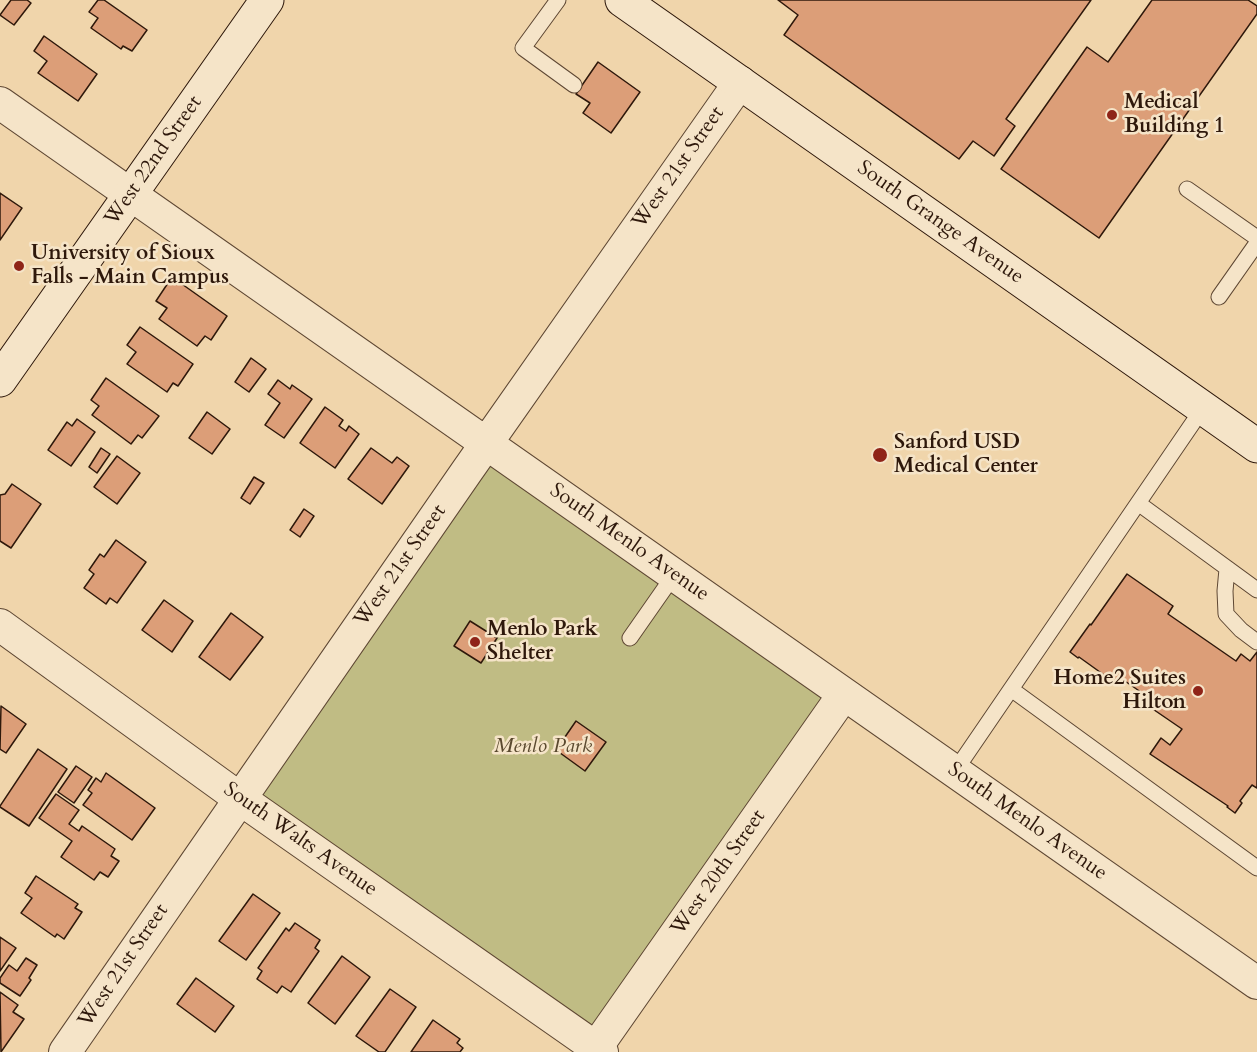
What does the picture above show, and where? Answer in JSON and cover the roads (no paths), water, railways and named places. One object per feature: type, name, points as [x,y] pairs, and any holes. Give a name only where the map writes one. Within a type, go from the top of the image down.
[{"type":"street","name":"West 22nd Street","points":[[0,380],[267,0]]},
{"type":"street","name":"South Grange Avenue","points":[[622,0],[1257,446]]},
{"type":"street","name":"West 21st Street","points":[[65,1052],[486,443],[740,82]]},
{"type":"street","name":"South Menlo Avenue","points":[[0,103],[1257,983]]},
{"type":"street","name":"South Walts Avenue","points":[[0,625],[239,798],[597,1051]]},
{"type":"street","name":"West 20th Street","points":[[597,1051],[844,694]]},
{"type":"lane","points":[[558,0],[523,48],[574,85]]},
{"type":"lane","points":[[1187,189],[1257,238]]},
{"type":"lane","points":[[1219,297],[1257,243]]},
{"type":"lane","points":[[955,771],[1203,408]]},
{"type":"lane","points":[[1138,503],[1257,590]]},
{"type":"lane","points":[[1227,568],[1226,614],[1240,630],[1257,642]]},
{"type":"lane","points":[[630,638],[674,575]]},
{"type":"lane","points":[[1011,689],[1257,868]]},
{"type":"place","name":"Medical Building 1","points":[[1112,115]]},
{"type":"place","name":"University of Sioux Falls - Main Campus","points":[[19,266]]},
{"type":"place","name":"Sanford USD Medical Center","points":[[880,455]]},
{"type":"place","name":"Menlo Park Shelter","points":[[475,642]]},
{"type":"place","name":"Home2 Suites Hilton","points":[[1198,691]]},
{"type":"park label","name":"Menlo Park","points":[[543,747]]}]
